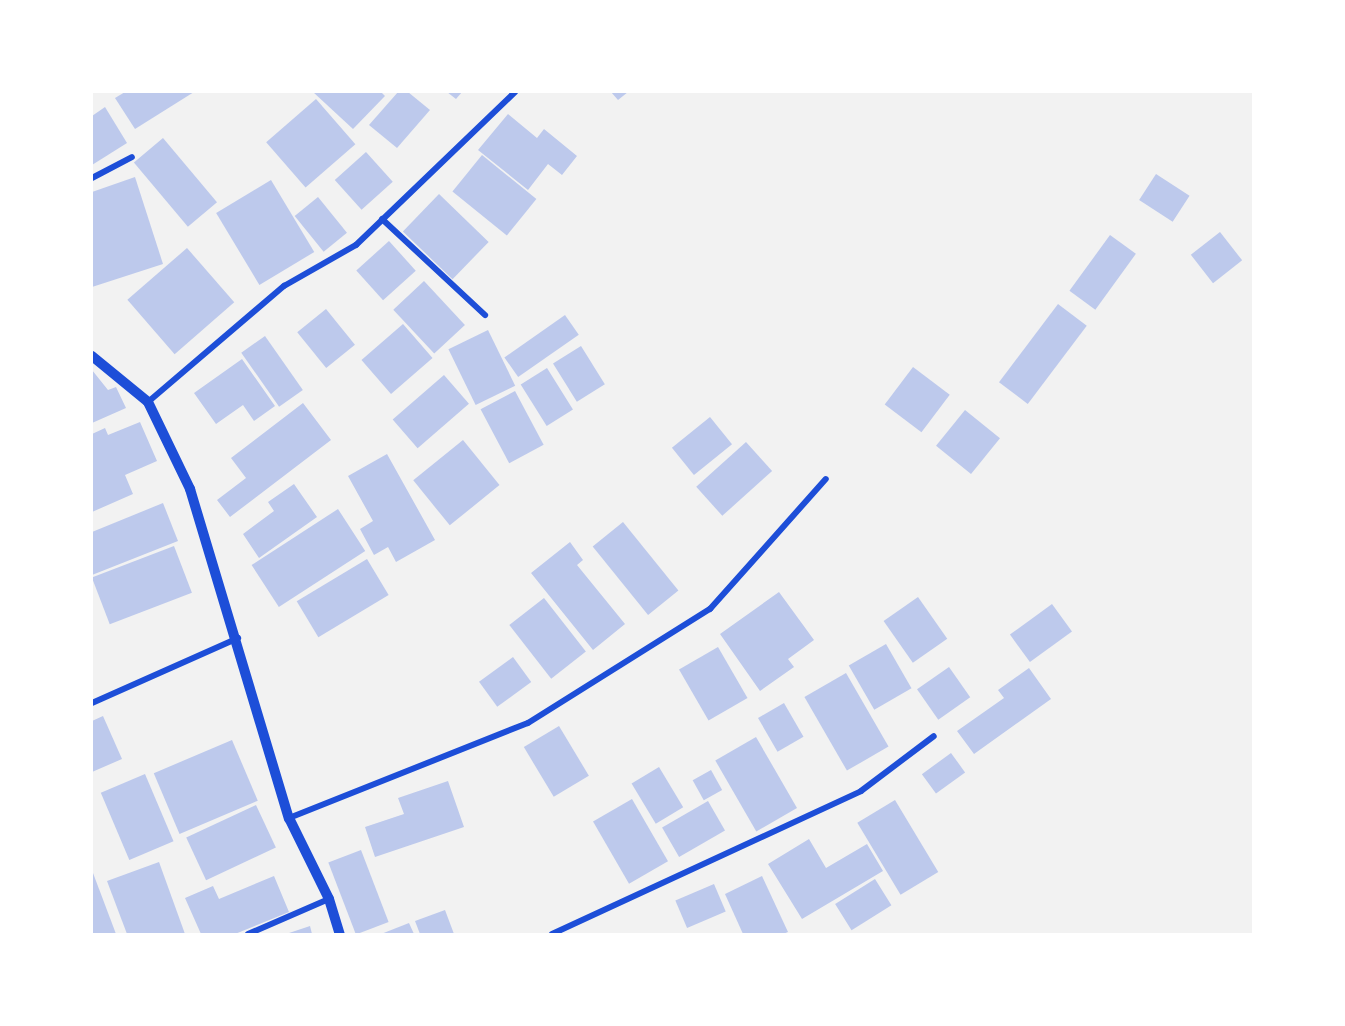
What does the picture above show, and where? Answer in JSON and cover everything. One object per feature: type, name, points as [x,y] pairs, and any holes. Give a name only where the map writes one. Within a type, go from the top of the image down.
[{"type":"street","points":[[148,402],[284,286],[356,245],[516,92]]},
{"type":"street","points":[[92,178],[132,157]]},
{"type":"street","points":[[382,219],[485,315]]},
{"type":"street","points":[[92,356],[148,402],[190,489],[238,638],[289,818],[329,899],[340,934]]},
{"type":"street","points":[[289,818],[528,723],[710,609],[826,479]]},
{"type":"street","points":[[92,703],[238,638]]},
{"type":"street","points":[[552,934],[861,791],[934,736]]},
{"type":"street","points":[[248,934],[329,899]]},
{"type":"building","points":[[125,92],[194,92],[135,129],[115,98]]},
{"type":"building","points":[[313,92],[381,92],[385,96],[353,129]]},
{"type":"building","points":[[398,92],[408,92],[430,110],[397,148],[369,125]]},
{"type":"building","points":[[447,92],[462,92],[456,99]]},
{"type":"building","points":[[611,92],[628,92],[618,100]]},
{"type":"building","points":[[316,99],[355,144],[306,188],[266,142]]},
{"type":"building","points":[[105,107],[127,143],[92,165],[92,116]]},
{"type":"building","points":[[508,114],[537,138],[544,129],[577,156],[562,175],[548,164],[528,190],[478,150]]},
{"type":"building","points":[[163,138],[217,202],[188,227],[134,162]]},
{"type":"building","points":[[366,152],[393,182],[362,210],[335,180]]},
{"type":"building","points":[[482,155],[536,199],[507,236],[452,192]]},
{"type":"building","points":[[1156,174],[1190,196],[1173,222],[1139,200]]},
{"type":"building","points":[[135,177],[163,264],[92,287],[92,192]]},
{"type":"building","points":[[271,180],[314,252],[259,285],[216,213]]},
{"type":"building","points":[[439,194],[489,242],[453,279],[403,231]]},
{"type":"building","points":[[318,197],[347,233],[324,252],[295,216]]},
{"type":"building","points":[[1220,232],[1242,260],[1213,283],[1191,255]]},
{"type":"building","points":[[1110,235],[1136,254],[1095,310],[1069,291]]},
{"type":"building","points":[[389,241],[416,271],[383,300],[356,270]]},
{"type":"building","points":[[187,248],[234,302],[175,354],[127,300]]},
{"type":"building","points":[[424,281],[465,325],[434,354],[393,310]]},
{"type":"building","points":[[1058,304],[1087,326],[1028,404],[999,382]]},
{"type":"building","points":[[326,309],[355,345],[326,368],[297,332]]},
{"type":"building","points":[[565,315],[579,335],[518,377],[504,357]]},
{"type":"building","points":[[403,324],[433,358],[391,394],[361,360]]},
{"type":"building","points":[[488,330],[515,386],[476,405],[448,349]]},
{"type":"building","points":[[265,336],[303,390],[279,407],[241,353]]},
{"type":"building","points":[[581,346],[605,384],[577,402],[553,363]]},
{"type":"building","points":[[242,359],[275,406],[254,421],[243,405],[216,424],[194,393]]},
{"type":"building","points":[[913,367],[950,395],[921,432],[885,405]]},
{"type":"building","points":[[547,368],[573,410],[547,426],[521,384]]},
{"type":"building","points":[[92,370],[108,390],[116,387],[126,408],[92,423]]},
{"type":"building","points":[[444,375],[469,404],[418,448],[393,420]]},
{"type":"building","points":[[515,391],[544,445],[509,463],[481,409]]},
{"type":"building","points":[[303,403],[331,440],[230,517],[217,500],[246,478],[231,458]]},
{"type":"building","points":[[965,410],[1000,438],[971,474],[936,446]]},
{"type":"building","points":[[710,417],[732,444],[694,475],[672,448]]},
{"type":"building","points":[[140,422],[157,461],[125,475],[133,494],[92,512],[92,434],[105,428],[108,435]]},
{"type":"building","points":[[463,440],[500,485],[450,525],[413,480]]},
{"type":"building","points":[[746,442],[772,471],[722,516],[696,487]]},
{"type":"building","points":[[387,454],[435,540],[396,562],[388,547],[374,555],[360,529],[373,521],[348,476]]},
{"type":"building","points":[[294,484],[317,517],[259,558],[243,534],[274,511],[268,502]]},
{"type":"building","points":[[163,503],[178,541],[92,575],[92,532]]},
{"type":"building","points":[[338,509],[365,551],[279,607],[252,565]]},
{"type":"building","points":[[623,522],[678,590],[648,615],[593,547]]},
{"type":"building","points":[[570,542],[583,560],[577,565],[625,624],[593,650],[531,573]]},
{"type":"building","points":[[174,546],[192,593],[110,624],[92,577]]},
{"type":"building","points":[[367,559],[389,595],[318,637],[297,601]]},
{"type":"building","points":[[779,592],[814,640],[788,659],[794,667],[760,691],[720,634]]},
{"type":"building","points":[[918,597],[947,639],[913,663],[884,621]]},
{"type":"building","points":[[544,598],[586,652],[551,679],[509,625]]},
{"type":"building","points":[[1052,604],[1072,632],[1030,662],[1010,635]]},
{"type":"building","points":[[886,644],[912,688],[874,710],[849,666]]},
{"type":"building","points":[[718,647],[748,698],[709,721],[679,670]]},
{"type":"building","points":[[513,657],[531,682],[497,707],[479,682]]},
{"type":"building","points":[[949,667],[970,697],[938,720],[917,689]]},
{"type":"building","points":[[1029,668],[1051,699],[974,754],[957,731],[1004,698],[998,690]]},
{"type":"building","points":[[846,673],[888,747],[847,771],[804,697]]},
{"type":"building","points":[[784,703],[804,737],[778,752],[758,718]]},
{"type":"building","points":[[103,716],[122,759],[92,772],[92,721]]},
{"type":"building","points":[[559,726],[589,776],[554,797],[524,747]]},
{"type":"building","points":[[756,737],[797,808],[756,832],[715,761]]},
{"type":"building","points":[[232,740],[258,801],[180,834],[154,773]]},
{"type":"building","points":[[951,753],[965,772],[936,794],[922,774]]},
{"type":"building","points":[[659,767],[683,807],[656,824],[632,783]]},
{"type":"building","points":[[711,770],[722,790],[704,800],[693,780]]},
{"type":"building","points":[[145,774],[174,841],[129,860],[101,793]]},
{"type":"building","points":[[448,781],[464,827],[375,857],[365,827],[404,814],[398,798]]},
{"type":"building","points":[[632,799],[668,861],[629,884],[593,822]]},
{"type":"building","points":[[895,800],[938,872],[901,895],[857,823]]},
{"type":"building","points":[[708,801],[725,830],[679,857],[662,828]]},
{"type":"building","points":[[256,805],[276,848],[206,880],[186,838]]},
{"type":"building","points":[[809,839],[826,868],[867,844],[883,871],[802,919],[768,864]]},
{"type":"building","points":[[361,850],[389,922],[356,934],[328,863]]},
{"type":"building","points":[[159,862],[185,934],[127,934],[107,881]]},
{"type":"building","points":[[93,873],[116,934],[92,934]]},
{"type":"building","points":[[274,876],[289,912],[235,934],[201,934],[185,898],[213,886],[219,899]]},
{"type":"building","points":[[762,876],[788,932],[743,934],[725,894]]},
{"type":"building","points":[[875,879],[891,905],[852,930],[835,904]]},
{"type":"building","points":[[714,884],[726,912],[687,928],[675,900]]},
{"type":"building","points":[[445,910],[454,934],[420,934],[415,921]]},
{"type":"building","points":[[409,923],[414,934],[381,934]]},
{"type":"building","points":[[310,926],[312,934],[286,934]]}]
